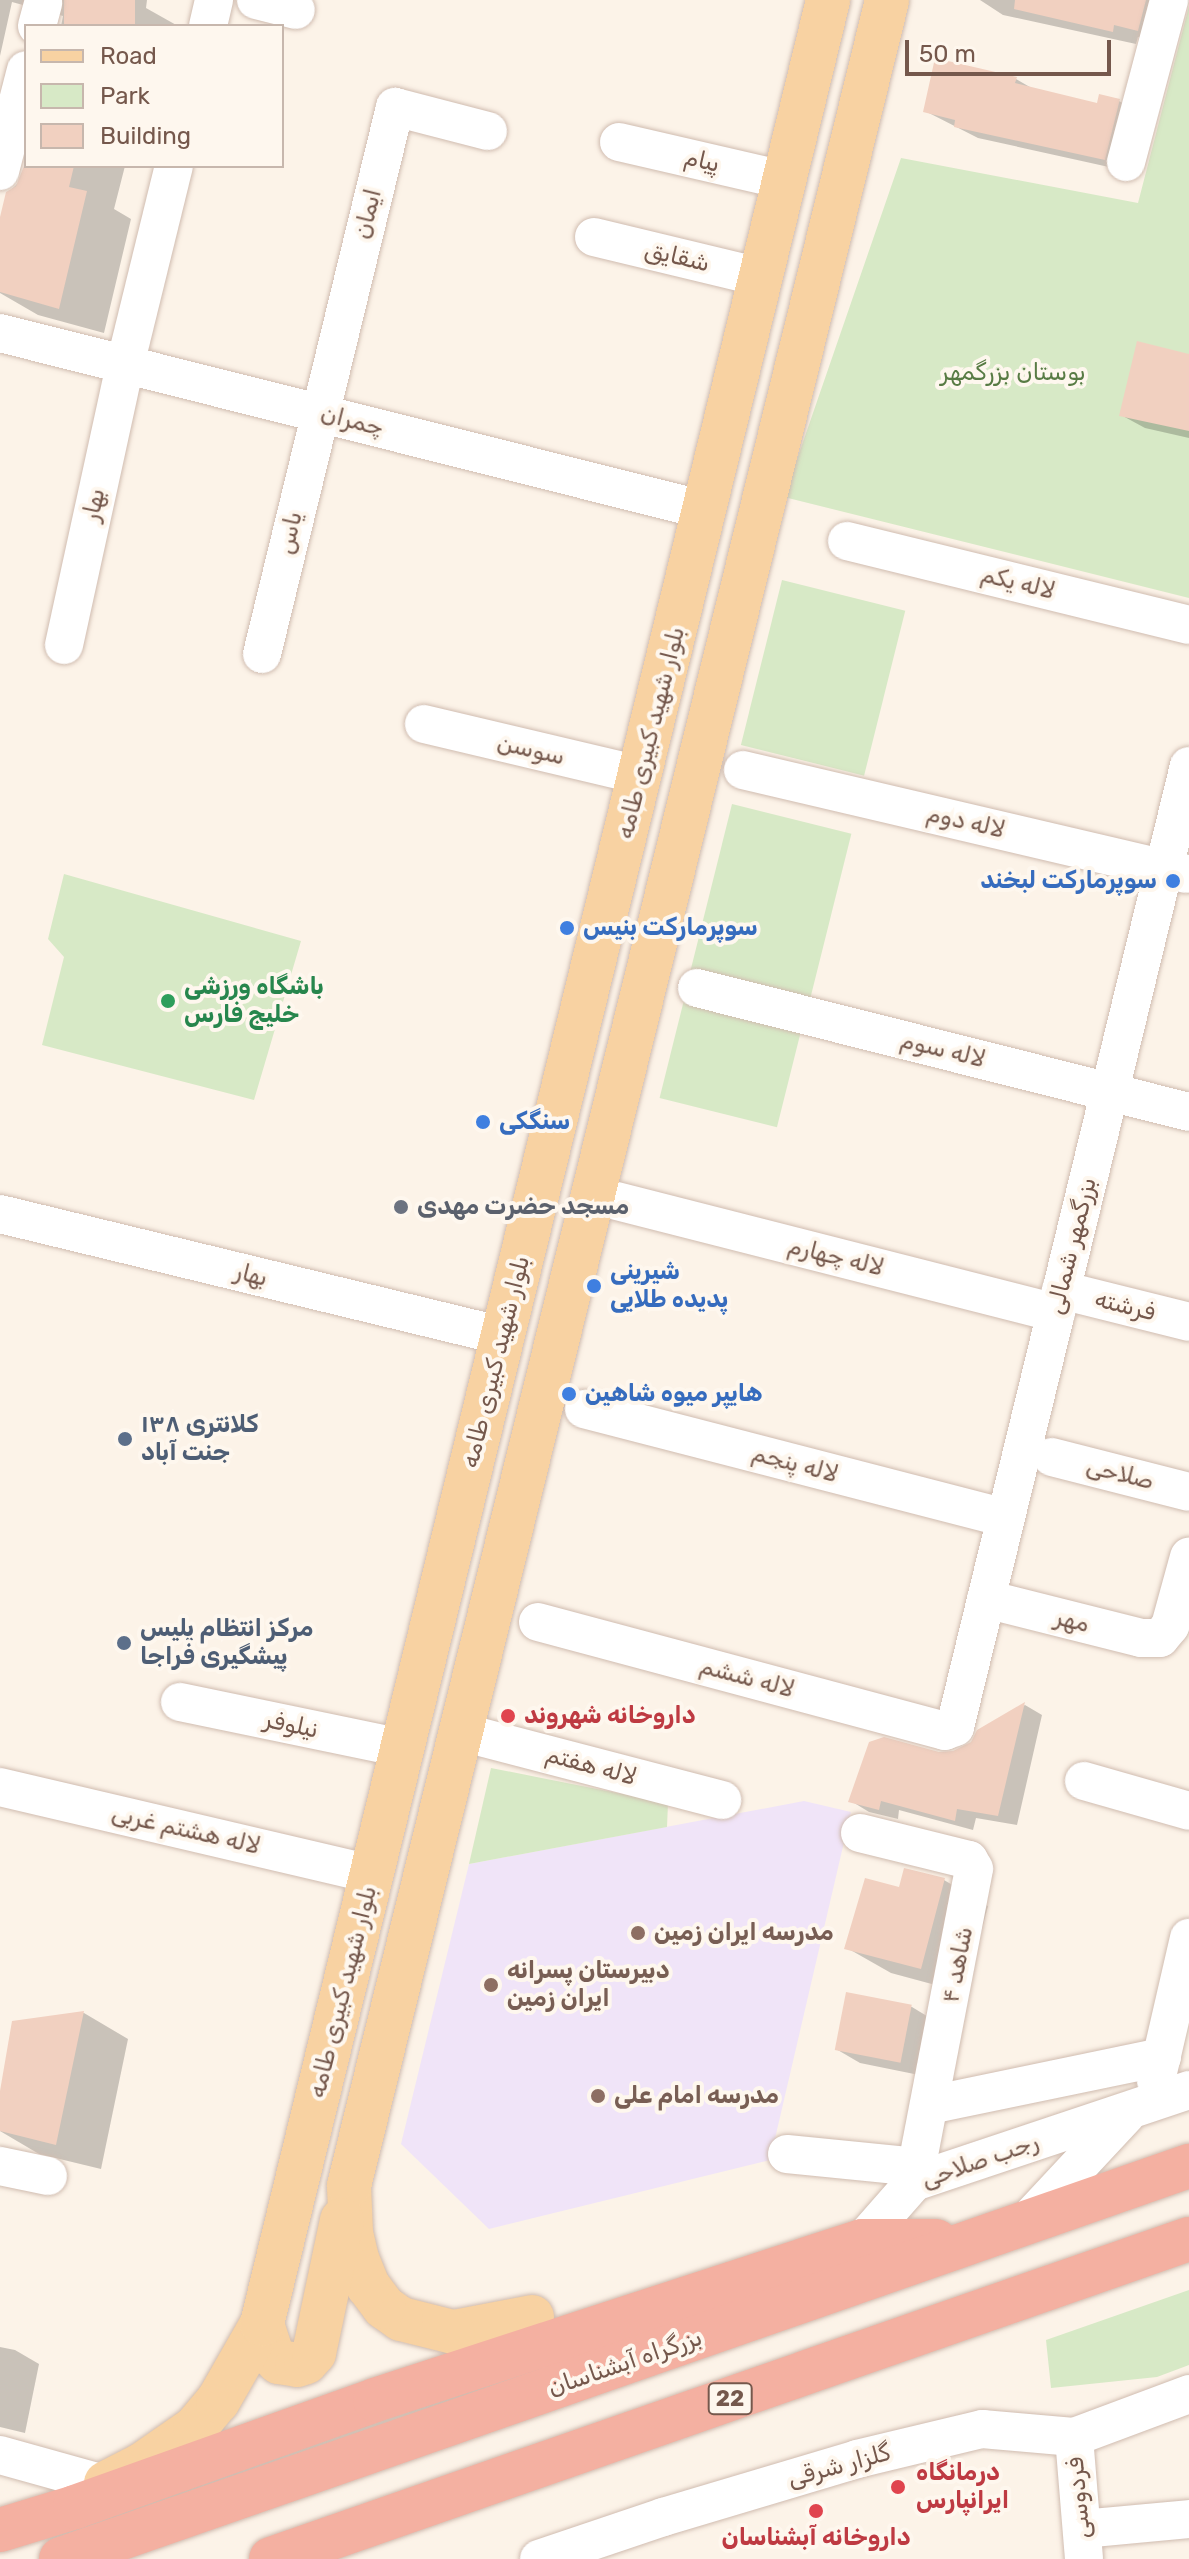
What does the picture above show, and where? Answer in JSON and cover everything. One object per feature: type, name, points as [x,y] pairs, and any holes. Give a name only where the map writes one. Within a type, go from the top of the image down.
[{"type":"highway","name":"بزرگراه آبشناسان","points":[[61,2559],[1189,2166]]},
{"type":"highway","name":"22","points":[[271,2559],[1189,2239]]},
{"type":"highway","points":[[0,2530],[89,2496],[375,2400],[862,2241]]},
{"type":"highway","points":[[532,2317],[767,2242],[967,2241]]},
{"type":"main road","name":"بلوار شهید کبیری طامه","points":[[89,2496],[195,2428],[218,2401],[262,2324],[639,775],[675,639],[828,0]]},
{"type":"main road","points":[[262,2324],[272,2355],[279,2362],[297,2365],[306,2362],[314,2353],[349,2186],[887,0]]},
{"type":"main road","points":[[675,639],[692,626],[704,628],[716,633],[726,650]]},
{"type":"main road","points":[[349,2186],[351,2232],[357,2259],[368,2286],[392,2313],[426,2328],[453,2332],[478,2330],[532,2317]]},
{"type":"street","points":[[208,24],[214,0]]},
{"type":"street","points":[[256,0],[296,10]]},
{"type":"street","points":[[1126,162],[1169,0]]},
{"type":"street","points":[[0,171],[24,78]]},
{"type":"street","name":"ایمان","points":[[318,413],[395,107],[488,131]]},
{"type":"street","name":"پیام","points":[[619,142],[784,180]]},
{"type":"street","name":"بهار","points":[[64,645],[125,365],[174,168]]},
{"type":"street","name":"شقایق","points":[[594,237],[761,277]]},
{"type":"street","name":"چمران","points":[[0,333],[704,510]]},
{"type":"street","name":"یاس","points":[[262,654],[318,413]]},
{"type":"street","name":"لاله یکم","points":[[847,541],[1189,625]]},
{"type":"street","name":"سوسن","points":[[424,724],[639,775]]},
{"type":"street","name":"بزرگمهر شمالی","points":[[955,1727],[1109,1092],[1176,872],[1189,766]]},
{"type":"street","name":"لاله دوم","points":[[743,770],[1176,872]]},
{"type":"street","name":"لاله سوم","points":[[697,988],[1189,1112]]},
{"type":"street","name":"لاله چهارم","points":[[617,1201],[1058,1301]]},
{"type":"street","name":"بهار","points":[[0,1214],[503,1336]]},
{"type":"street","name":"فرشته","points":[[1058,1301],[1189,1322]]},
{"type":"street","name":"لاله پنجم","points":[[584,1409],[1005,1518]]},
{"type":"street","name":"صلاحی","points":[[1052,1457],[1189,1492]]},
{"type":"street","name":"مهر","points":[[986,1599],[1141,1638],[1160,1638],[1170,1626],[1189,1557]]},
{"type":"street","name":"لاله ششم","points":[[538,1622],[945,1731],[955,1727]]},
{"type":"street","name":"نیلوفر","points":[[180,1702],[402,1748]]},
{"type":"street","name":"لاله هفتم","points":[[461,1732],[722,1800]]},
{"type":"street","points":[[1084,1781],[1189,1811]]},
{"type":"street","name":"لاله هشتم غربی","points":[[0,1787],[372,1874]]},
{"type":"street","name":"شاهد ۴","points":[[860,1833],[969,1860],[974,1869],[915,2174]]},
{"type":"street","points":[[1028,2220],[1141,2107],[1162,2057],[1189,1938]]},
{"type":"street","points":[[930,2105],[1162,2057]]},
{"type":"street","name":"رجب صلاحی","points":[[814,2295],[915,2174],[1189,2090]]},
{"type":"street","points":[[787,2154],[915,2174]]},
{"type":"street","points":[[0,2166],[48,2176]]},
{"type":"street","name":"گلزار شرقی","points":[[539,2559],[663,2517],[857,2459],[982,2429],[1074,2437],[1189,2394]]},
{"type":"street","name":"فردوسی","points":[[1074,2437],[1083,2544]]},
{"type":"street","points":[[0,2455],[89,2496]]},
{"type":"street","points":[[1083,2544],[1189,2519]]},
{"type":"shaded area","points":[[804,1801],[851,1812],[770,2160],[489,2229],[401,2144],[469,1864]]},
{"type":"green space","name":"بوستان بزرگمهر","points":[[1189,6],[1189,598],[784,497],[901,158],[1138,203]]},
{"type":"green space","points":[[782,580],[905,611],[864,776],[741,745]]},
{"type":"green space","points":[[732,804],[851,834],[810,1000],[691,970]]},
{"type":"green space","name":"باشگاه ورزشی خلیج فارس","points":[[64,874],[301,941],[254,1100],[42,1045],[64,957],[48,939]]},
{"type":"green space","points":[[684,1000],[801,1029],[777,1127],[660,1098]]},
{"type":"green space","points":[[491,1768],[668,1803],[667,1827],[469,1864]]},
{"type":"green space","points":[[1189,2290],[1189,2365],[1157,2377],[1051,2388],[1046,2340]]},
{"type":"building","points":[[64,0],[135,0],[135,24],[64,24]]},
{"type":"building","points":[[1015,0],[1146,0],[1138,31],[1114,25],[1113,32],[1014,9]]},
{"type":"building","points":[[935,58],[1017,77],[1015,83],[1097,103],[1099,94],[1120,99],[1105,160],[954,127],[955,120],[923,112]]},
{"type":"building","points":[[24,166],[74,168],[69,187],[87,191],[59,309],[0,292],[0,217],[6,192],[16,186]]},
{"type":"building","points":[[1137,341],[1189,354],[1189,431],[1119,416]]},
{"type":"building","points":[[1025,1702],[998,1816],[957,1809],[955,1821],[881,1801],[879,1810],[848,1802],[869,1742],[884,1737],[939,1752],[953,1751],[971,1742],[977,1730]]},
{"type":"building","points":[[904,1868],[945,1878],[921,1969],[844,1949],[865,1878],[899,1887]]},
{"type":"building","points":[[846,1992],[912,2005],[901,2063],[835,2050]]},
{"type":"building","points":[[84,2011],[56,2145],[0,2131],[0,2091],[12,2021]]},
{"type":"place","name":"سوپرمارکت لبخند","points":[[1173,881]]},
{"type":"place","name":"سوپرمارکت بنیس","points":[[567,928]]},
{"type":"place","name":"باشگاه ورزشی خلیج فارس","points":[[168,1001]]},
{"type":"place","name":"سنگکی","points":[[483,1122]]},
{"type":"place","name":"مسجد حضرت مهدی","points":[[401,1207]]},
{"type":"place","name":"شيرينی پديده طلايی","points":[[594,1286]]},
{"type":"place","name":"هایپر میوه شاهین","points":[[569,1394]]},
{"type":"place","name":"کلانتری ۱۳۸ جنت آباد","points":[[125,1439]]},
{"type":"place","name":"مرکز انتظام پلیس پیشگیری فراجا","points":[[124,1643]]},
{"type":"place","name":"داروخانه شهروند","points":[[508,1716]]},
{"type":"place","name":"مدرسه ایران زمین","points":[[638,1933]]},
{"type":"place","name":"دبیرستان پسرانه ایران زمین","points":[[491,1985]]},
{"type":"place","name":"مدرسه امام علی","points":[[598,2096]]},
{"type":"place","name":"درمانگاه ایرانپارس","points":[[898,2487]]},
{"type":"place","name":"داروخانه آبشناسان","points":[[816,2511]]}]
